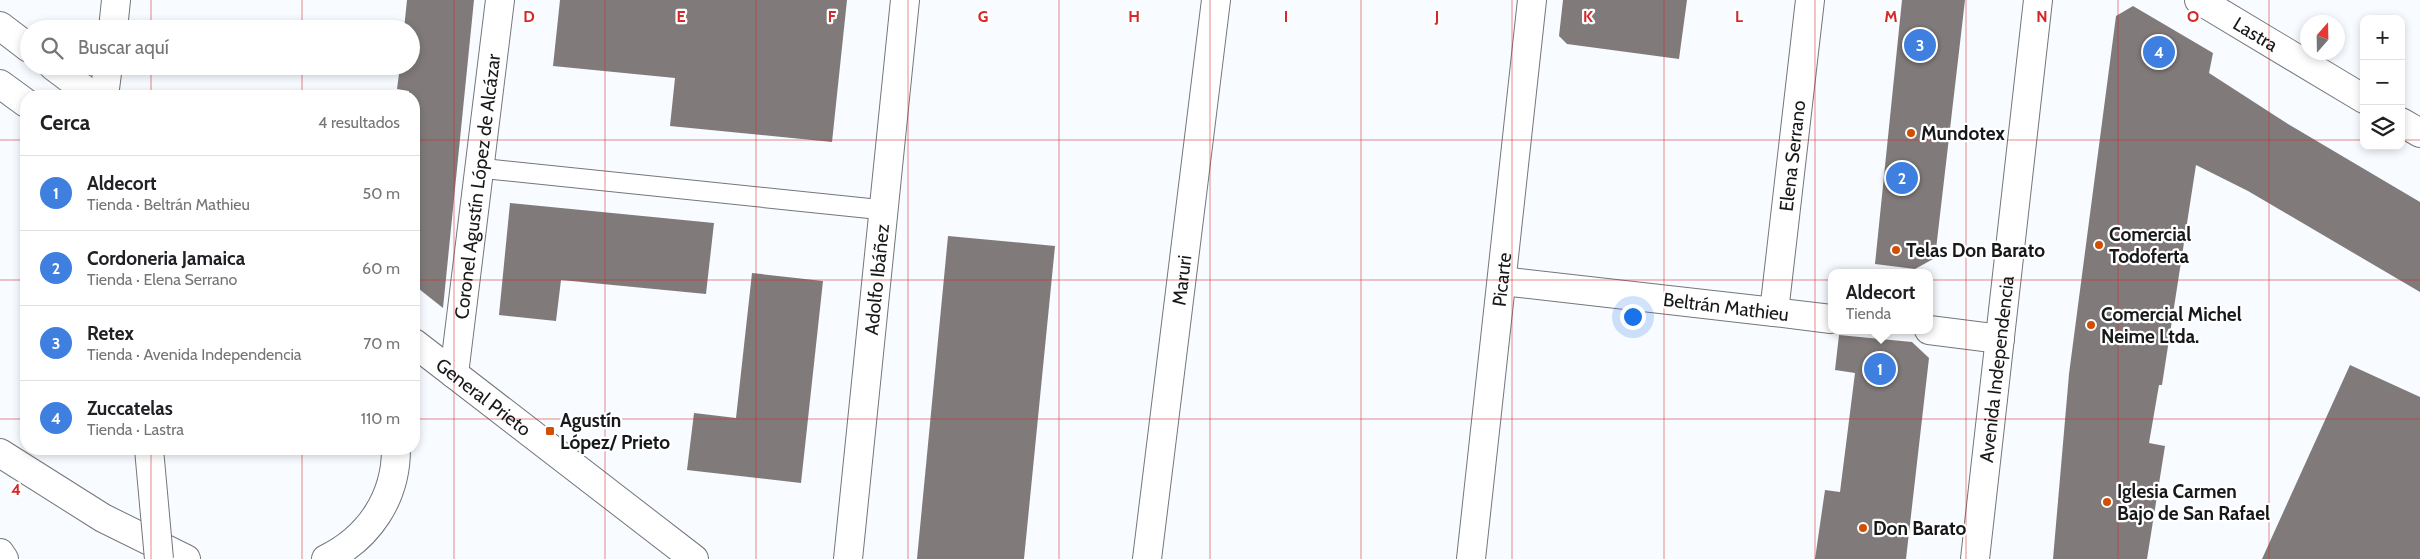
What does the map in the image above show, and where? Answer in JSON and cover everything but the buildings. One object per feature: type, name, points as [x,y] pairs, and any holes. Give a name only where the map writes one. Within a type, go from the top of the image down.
[{"type":"main road","points":[[114,20],[116,0]]},
{"type":"main road","name":"Coronel Agustín López de Alcázar","points":[[454,374],[500,0]]},
{"type":"main road","name":"Adolfo Ibáñez","points":[[848,559],[905,0]]},
{"type":"main road","name":"Maruri","points":[[1147,559],[1216,0]]},
{"type":"main road","name":"Picarte","points":[[1471,559],[1532,0]]},
{"type":"main road","name":"Elena Serrano","points":[[1774,312],[1810,0]]},
{"type":"main road","name":"Avenida Independencia","points":[[1975,559],[2038,0]]},
{"type":"main road","name":"Lastra","points":[[2199,0],[2360,97]]},
{"type":"main road","points":[[0,26],[20,41]]},
{"type":"main road","points":[[65,75],[85,90]]},
{"type":"main road","points":[[105,90],[107,75]]},
{"type":"main road","points":[[0,84],[20,99]]},
{"type":"main road","points":[[0,88],[20,111]]},
{"type":"main road","points":[[2405,124],[2420,133]]},
{"type":"main road","name":"Beltrán Mathieu","points":[[1502,281],[1828,319]]},
{"type":"main road","points":[[1933,331],[2000,339]]},
{"type":"main road","name":"General Prieto","points":[[420,348],[694,559]]},
{"type":"main road","points":[[0,453],[103,518],[186,559]]},
{"type":"main road","points":[[150,455],[159,559]]},
{"type":"main road","points":[[326,559],[342,551],[357,540],[381,509],[394,473],[396,455]]},
{"type":"main road","points":[[0,554],[4,559]]},
{"type":"lane","points":[[479,168],[884,210]]},
{"type":"place","name":"Retex","points":[[1920,45]]},
{"type":"place","name":"Zuccatelas","points":[[2159,52]]},
{"type":"place","name":"Mundotex","points":[[1911,133]]},
{"type":"place","name":"Cordoneria Jamaica","points":[[1902,178]]},
{"type":"place","name":"Comercial Todoferta","points":[[2099,245]]},
{"type":"place","name":"Telas Don Barato","points":[[1896,250]]},
{"type":"place","name":"Comercial Michel Neime Ltda.","points":[[2091,325]]},
{"type":"place","name":"Aldecort","points":[[1880,369]]},
{"type":"place","name":"Agustín López/ Prieto","points":[[550,431]]},
{"type":"place","name":"Iglesia Carmen Bajo de San Rafael","points":[[2107,502]]},
{"type":"place","name":"Don Barato","points":[[1863,528]]}]
